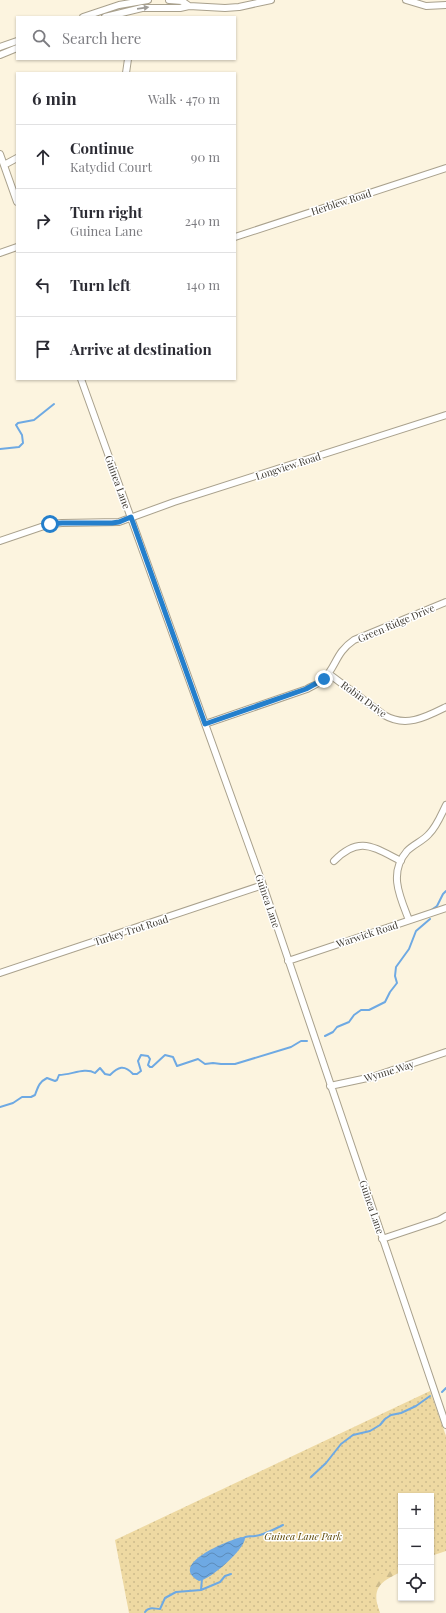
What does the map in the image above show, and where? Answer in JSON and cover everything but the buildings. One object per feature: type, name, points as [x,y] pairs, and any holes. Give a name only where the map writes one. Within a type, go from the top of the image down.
[{"type":"street","points":[[86,16],[119,5],[148,0]]},
{"type":"street","points":[[169,0],[182,1],[189,6]]},
{"type":"street","points":[[119,5],[123,15],[142,8],[180,8],[189,6],[225,8],[239,7],[271,0]]},
{"type":"street","points":[[406,0],[426,6],[444,4]]},
{"type":"street","points":[[0,47],[16,41]]},
{"type":"street","points":[[0,53],[16,48]]},
{"type":"street","points":[[126,72],[128,60]]},
{"type":"street","points":[[0,154],[16,199]]},
{"type":"street","points":[[4,165],[16,159]]},
{"type":"street","name":"Herblew Road","points":[[236,237],[446,168]]},
{"type":"street","points":[[0,253],[16,247]]},
{"type":"street","name":"Guinea Lane","points":[[81,380],[263,885],[446,1425]]},
{"type":"street","name":"Longview Road","points":[[0,541],[50,524],[119,522],[166,504],[446,415]]},
{"type":"street","name":"Green Ridge Drive","points":[[205,724],[306,689],[319,683],[329,674],[342,651],[354,640],[446,602]]},
{"type":"street","name":"Robin Drive","points":[[329,674],[384,715],[393,719],[402,721],[415,720],[446,707]]},
{"type":"street","points":[[408,920],[396,878],[400,861],[407,851],[424,839],[433,829],[446,805]]},
{"type":"street","points":[[334,861],[344,851],[360,845],[376,849],[400,861]]},
{"type":"street","name":"Turkey Trot Road","points":[[0,973],[263,885]]},
{"type":"street","name":"Warwick Road","points":[[288,961],[446,908]]},
{"type":"street","name":"Wynne Way","points":[[330,1086],[372,1078],[446,1052]]},
{"type":"street","points":[[382,1239],[446,1216]]},
{"type":"green space","name":"Guinea Lane Park","points":[[430,1391],[446,1436],[446,1551],[434,1555],[434,1493],[398,1493],[398,1568],[368,1579],[380,1613],[129,1613],[115,1540]]},
{"type":"green space","points":[[398,1565],[398,1574],[382,1583],[377,1592],[377,1605],[380,1613],[340,1589]]},
{"type":"water","points":[[241,1537],[245,1538],[239,1549],[218,1570],[199,1581],[191,1574],[190,1568],[203,1554],[224,1543]]},
{"type":"waterway","points":[[0,449],[19,447],[23,443],[22,435],[16,425],[18,423],[34,420],[54,404]]},
{"type":"waterway","points":[[430,911],[437,906],[446,891]]},
{"type":"waterway","points":[[325,1036],[333,1032],[337,1027],[349,1022],[354,1015],[361,1010],[369,1010],[385,1002],[397,983],[395,976],[396,967],[409,949],[416,931],[430,919]]},
{"type":"waterway","points":[[0,1107],[13,1103],[22,1097],[31,1097],[35,1095],[42,1081],[47,1078],[55,1081],[59,1075],[82,1071],[91,1071],[95,1073],[100,1068],[105,1074],[110,1075],[121,1068],[127,1069],[133,1074],[137,1074],[141,1071],[138,1061],[141,1055],[148,1056],[150,1059],[148,1065],[150,1067],[152,1067],[165,1055],[173,1057],[177,1066],[198,1059],[205,1064],[235,1064],[291,1047],[301,1041],[307,1041]]},
{"type":"waterway","points":[[442,1392],[446,1388]]},
{"type":"waterway","points":[[311,1477],[326,1463],[341,1444],[353,1435],[370,1431],[380,1425],[391,1415],[401,1413],[416,1406],[430,1396]]},
{"type":"waterway","points":[[243,1538],[269,1532],[283,1525]]},
{"type":"waterway","points":[[145,1612],[150,1608],[160,1609],[165,1598],[176,1592],[201,1590],[220,1582],[225,1576],[231,1574]]},
{"type":"waterway","points":[[201,1590],[202,1579]]},
{"type":"route","points":[[50,524],[112,523],[131,517],[205,724],[306,689],[324,679]]}]
